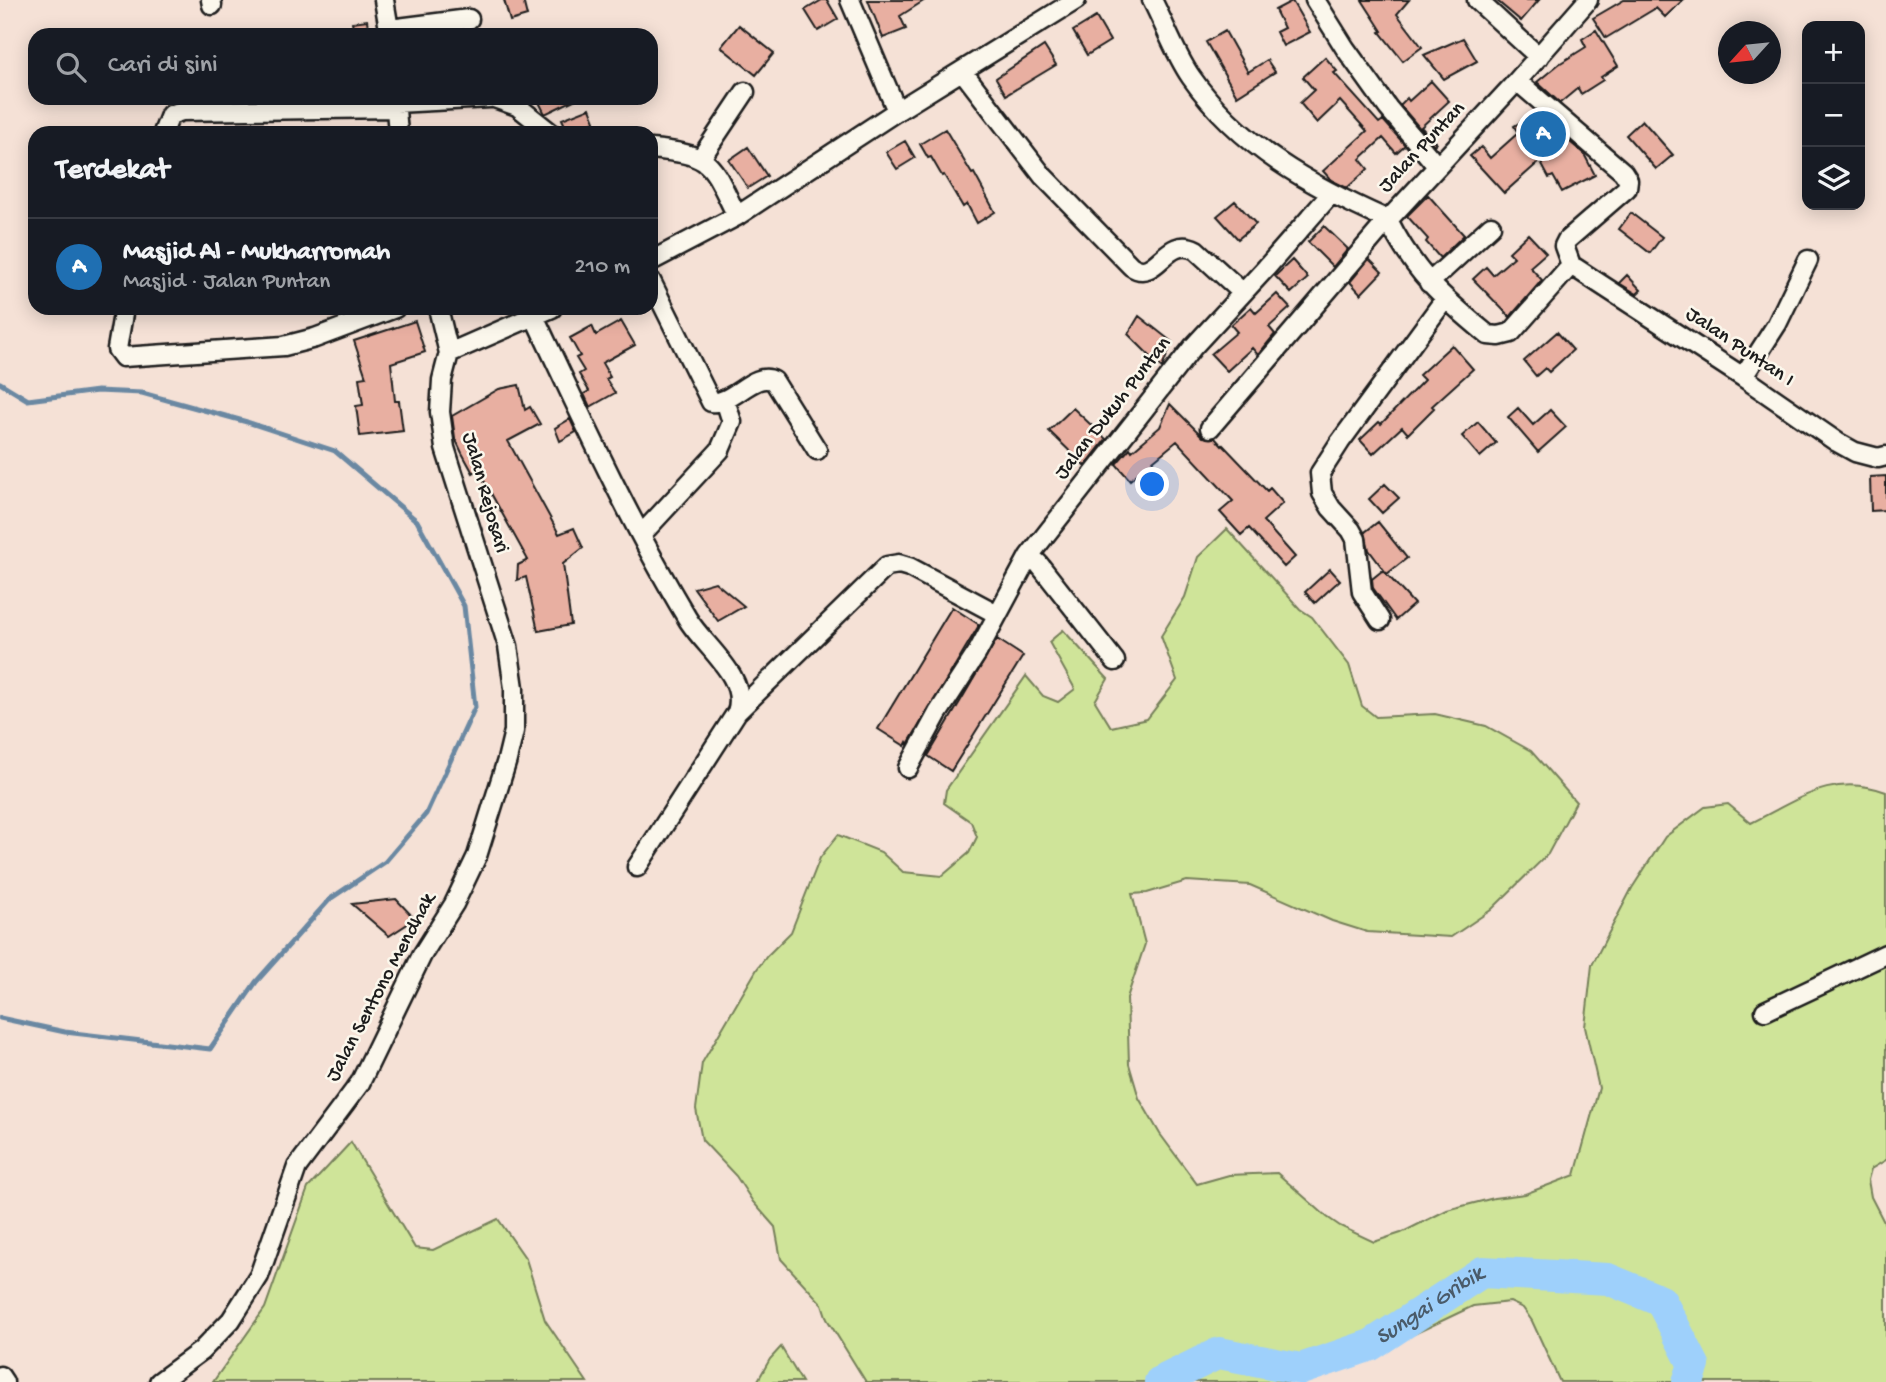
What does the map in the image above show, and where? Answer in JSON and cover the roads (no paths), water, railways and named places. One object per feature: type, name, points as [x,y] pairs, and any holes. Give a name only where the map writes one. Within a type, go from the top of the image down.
[{"type":"street","points":[[384,0],[389,28]]},
{"type":"street","points":[[850,0],[897,111]]},
{"type":"street","points":[[658,257],[737,216],[897,111],[1076,0]]},
{"type":"street","points":[[1152,0],[1189,75],[1223,117],[1269,155],[1330,195],[1388,220],[1210,428]]},
{"type":"street","points":[[1315,0],[1388,108],[1437,166]]},
{"type":"street","points":[[1477,0],[1539,57]]},
{"type":"street","name":"Jalan Puntan","points":[[1571,265],[1511,333],[1488,335],[1429,284],[1402,248],[1388,220],[1588,0]]},
{"type":"street","points":[[414,28],[469,19]]},
{"type":"street","points":[[963,72],[1043,176],[1131,266],[1137,270],[1149,269],[1175,248],[1188,246],[1196,250],[1243,293]]},
{"type":"street","points":[[1517,81],[1623,172],[1628,180],[1627,188],[1567,240],[1564,246],[1571,265]]},
{"type":"street","points":[[701,158],[745,92]]},
{"type":"street","points":[[166,126],[170,116],[182,111],[342,105]]},
{"type":"street","points":[[396,105],[398,126]]},
{"type":"street","points":[[513,105],[542,126]]},
{"type":"street","points":[[658,150],[682,152],[701,158],[714,172],[737,216]]},
{"type":"street","name":"Jalan Dukuh Puntan","points":[[908,768],[938,713],[977,653],[1029,556],[1185,356],[1330,195]]},
{"type":"street","points":[[1429,284],[1492,226]]},
{"type":"street","points":[[1743,377],[1777,324],[1808,261]]},
{"type":"street","name":"Jalan Puntan I","points":[[1571,265],[1855,452],[1878,458],[1886,456]]},
{"type":"street","points":[[658,295],[708,399],[714,403],[725,400],[760,379],[768,378],[774,381],[817,450]]},
{"type":"street","points":[[1380,620],[1362,592],[1356,539],[1322,493],[1320,473],[1445,299]]},
{"type":"street","points":[[123,315],[117,349],[123,357],[284,346],[315,338],[376,315]]},
{"type":"street","name":"Jalan Rejosari","points":[[440,315],[449,353],[442,380],[440,412],[445,448],[508,646]]},
{"type":"street","points":[[449,353],[534,316],[623,503],[688,621],[733,678],[740,695],[737,712]]},
{"type":"street","points":[[641,535],[720,450],[732,422],[725,400]]},
{"type":"street","points":[[1029,556],[1038,563],[1115,661]]},
{"type":"street","points":[[637,867],[737,712],[887,565],[899,564],[909,568],[997,614]]},
{"type":"street","name":"Jalan Sentono Mendhak","points":[[159,1382],[201,1351],[231,1320],[255,1283],[298,1167],[360,1083],[422,955],[460,892],[477,856],[508,760],[514,731],[514,688],[508,646]]},
{"type":"street","points":[[1765,1011],[1886,954]]},
{"type":"street","points":[[0,1376],[4,1382]]},
{"type":"waterway","points":[[0,383],[28,400],[97,391],[142,393],[247,422],[335,451],[417,521],[464,606],[475,707],[426,814],[385,862],[330,899],[256,982],[210,1049],[65,1032],[0,1018]]},
{"type":"waterway","name":"Sungai Gribik","points":[[1160,1382],[1219,1353],[1301,1369],[1371,1345],[1482,1272],[1608,1279],[1661,1301],[1694,1365],[1688,1382]]},
{"type":"place","name":"Masjid Al - Mukharromah","points":[[1543,134]]}]
